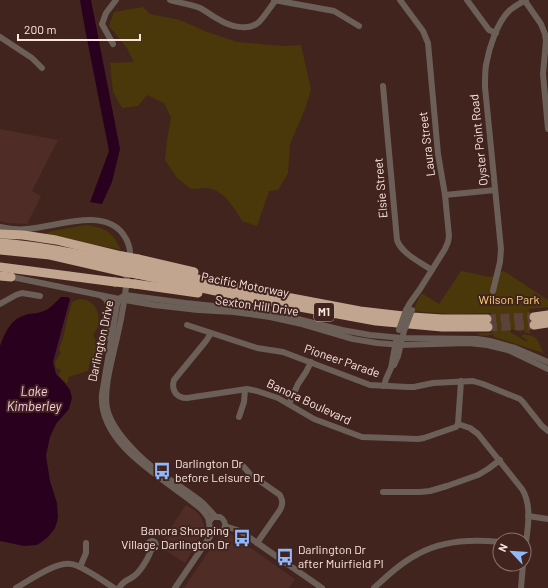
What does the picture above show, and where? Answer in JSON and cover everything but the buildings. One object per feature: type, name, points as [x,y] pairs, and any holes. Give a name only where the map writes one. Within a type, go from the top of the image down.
[{"type":"highway","points":[[0,234],[56,240],[123,264],[137,267]]},
{"type":"highway","name":"Pacific Motorway","points":[[0,243],[54,249],[360,311],[487,323],[442,327],[376,321],[239,296],[137,267]]},
{"type":"highway","name":"Pacific Motorway","points":[[0,250],[123,264]]},
{"type":"highway","points":[[0,267],[209,295],[239,296]]},
{"type":"highway","points":[[0,275],[11,277]]},
{"type":"highway","points":[[548,315],[534,320],[548,323]]},
{"type":"street","points":[[113,44],[102,24],[106,13],[116,0]]},
{"type":"street","points":[[170,0],[201,8],[219,20],[236,27],[254,25],[260,21],[275,0],[334,11],[359,26]]},
{"type":"street","points":[[525,0],[541,24],[545,34],[546,41],[543,74],[548,128]]},
{"type":"street","name":"Oyster Point Road","points":[[493,291],[500,262],[501,249],[485,87],[485,72],[496,33],[502,19],[509,11],[525,0]]},
{"type":"street","name":"Laura Street","points":[[384,386],[389,373],[396,362],[398,345],[410,303],[445,249],[448,242],[449,232],[445,195],[438,154],[427,38],[401,1]]},
{"type":"street","points":[[470,1],[489,30],[496,33]]},
{"type":"street","points":[[0,37],[32,58],[42,68]]},
{"type":"street","name":"Elsie Street","points":[[382,86],[397,240],[404,251],[432,270]]},
{"type":"street","points":[[445,195],[495,190]]},
{"type":"street","points":[[0,227],[28,229],[90,219],[101,220],[112,224],[122,232],[129,246],[130,256],[123,298],[100,295],[11,277]]},
{"type":"street","points":[[0,304],[22,293],[40,296]]},
{"type":"street","points":[[100,295],[108,302],[108,336],[110,345]]},
{"type":"street","name":"Sexton Hill Drive","points":[[123,298],[259,311],[370,336],[471,339],[490,341],[515,348],[548,362]]},
{"type":"street","name":"Sexton Hill Drive","points":[[123,298],[183,308],[264,316],[302,324],[367,342],[398,345],[487,345],[508,350],[548,368]]},
{"type":"street","name":"Darlington Drive","points":[[123,298],[110,345],[102,397],[103,410],[108,424],[133,456],[196,504],[205,513],[209,522]]},
{"type":"street","name":"Darlington Drive","points":[[123,298],[106,396],[110,418],[122,437],[142,459],[204,504],[216,516]]},
{"type":"street","name":"Pioneer Parade","points":[[187,325],[257,348],[283,352],[370,385],[408,388],[433,383],[461,381],[477,382],[523,402],[542,426],[548,431]]},
{"type":"street","name":"Banora Boulevard","points":[[210,333],[205,342],[174,380],[172,385],[173,391],[178,396],[187,398],[252,389],[278,398],[320,422],[357,436],[367,438],[418,439],[454,428],[458,424]]},
{"type":"street","points":[[289,404],[298,384],[311,362]]},
{"type":"street","points":[[461,381],[458,424],[470,428],[478,434],[500,460],[526,495],[528,505],[526,532]]},
{"type":"street","points":[[239,417],[244,402],[245,390]]},
{"type":"street","points":[[383,492],[430,491],[478,475],[500,460]]},
{"type":"street","points":[[243,466],[250,474],[280,495],[283,500],[283,506],[257,543]]},
{"type":"street","points":[[220,516],[224,519],[225,526],[221,532],[215,533],[209,527],[209,522],[211,518],[220,516]]},
{"type":"street","points":[[528,516],[548,519]]},
{"type":"street","points":[[225,526],[240,531],[322,588]]},
{"type":"street","points":[[175,588],[213,532]]},
{"type":"street","points":[[374,588],[406,561],[435,547],[448,543],[464,541],[492,541]]},
{"type":"street","points":[[80,567],[86,553],[86,543]]},
{"type":"street","points":[[119,588],[123,582],[137,574],[151,549]]},
{"type":"street","points":[[16,588],[53,567],[63,564],[72,564],[80,567],[110,587]]},
{"type":"street","points":[[521,588],[522,572]]},
{"type":"shaded area","points":[[0,129],[58,140],[32,191],[41,196],[27,224],[7,223],[0,221]]},
{"type":"shaded area","points":[[186,505],[197,512],[201,517],[204,526],[203,534],[185,563],[159,546]]},
{"type":"shaded area","points":[[226,534],[231,534],[295,579],[289,588],[184,588],[216,540]]},
{"type":"green space","points":[[143,7],[150,14],[180,20],[205,31],[237,42],[283,46],[301,45],[311,90],[305,109],[290,144],[288,173],[278,190],[269,191],[257,226],[242,221],[224,196],[214,190],[208,188],[191,189],[177,178],[165,160],[171,117],[164,103],[147,95],[138,106],[122,108],[113,92],[110,63],[134,62],[127,48],[109,26],[114,12]]},
{"type":"green space","points":[[86,225],[104,229],[112,235],[121,250],[45,234],[52,231]]},
{"type":"green space","name":"Wilson Park","points":[[461,271],[490,277],[504,271],[548,300],[548,307],[529,309],[530,334],[524,332],[525,330],[523,329],[522,332],[511,329],[510,332],[527,342],[527,340],[522,337],[523,334],[534,337],[544,353],[494,337],[493,334],[486,336],[479,335],[479,333],[492,333],[491,313],[450,314],[413,311],[421,294],[439,304]]},
{"type":"green space","points":[[79,299],[89,301],[97,311],[99,321],[97,329],[93,335],[96,341],[96,361],[90,361],[88,371],[68,377],[68,382],[66,383],[59,376],[61,370],[56,368],[55,362],[61,353],[59,350],[72,302]]},
{"type":"water","points":[[80,0],[91,0],[120,149],[112,182],[102,204],[90,202],[109,151]]},
{"type":"water","name":"Lake Kimberley","points":[[61,297],[68,297],[70,299],[53,362],[56,374],[70,390],[72,398],[69,409],[56,424],[50,437],[46,456],[50,481],[57,503],[58,517],[55,528],[48,537],[37,545],[24,546],[0,541],[0,346],[6,331],[12,323],[27,314],[39,313],[47,310]]},
{"type":"tunnel","points":[[487,319],[534,317]]},
{"type":"tunnel","points":[[488,327],[534,325]]},
{"type":"place","name":"Darlington Dr before Leisure Dr","points":[[162,471]]},
{"type":"place","name":"Banora Shopping Village, Darlington Dr","points":[[242,538]]},
{"type":"place","name":"Darlington Dr after Muirfield Pl","points":[[285,557]]}]
